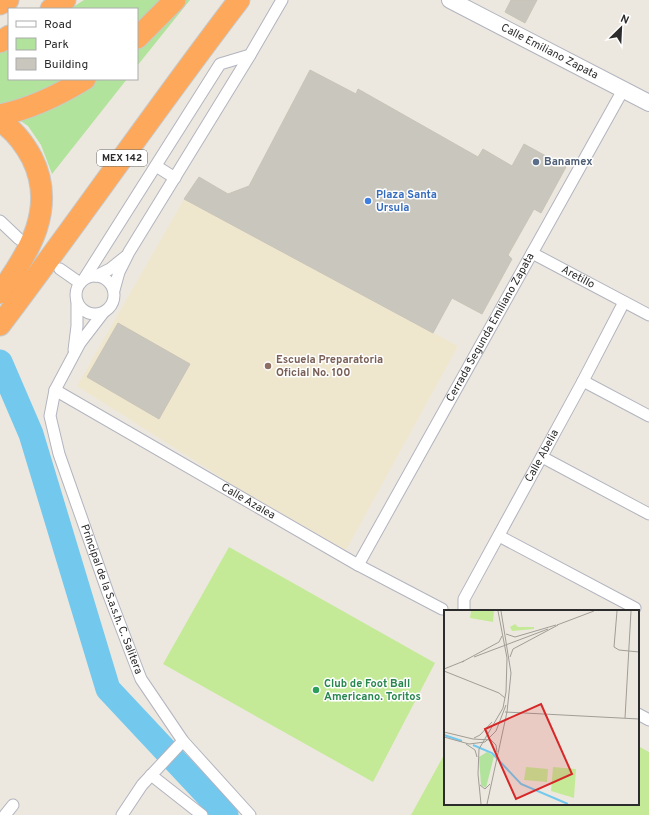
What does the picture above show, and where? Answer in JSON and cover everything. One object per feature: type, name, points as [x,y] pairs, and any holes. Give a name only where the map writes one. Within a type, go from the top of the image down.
[{"type":"highway","points":[[0,4],[8,0]]},
{"type":"highway","points":[[53,8],[65,0]]},
{"type":"highway","points":[[138,37],[175,0]]},
{"type":"highway","name":"MEX 142","points":[[4,303],[95,197],[170,91],[239,0]]},
{"type":"highway","points":[[0,115],[35,105],[83,80]]},
{"type":"highway","points":[[0,121],[15,134],[27,148],[35,165],[41,187],[41,207],[38,227],[4,303]]},
{"type":"main road","name":"Calle Emiliano Zapata","points":[[450,0],[649,103]]},
{"type":"street","points":[[114,290],[119,272],[129,252],[282,0]]},
{"type":"street","points":[[96,276],[108,280],[114,290],[115,297],[113,304],[109,309],[103,313],[91,314],[85,311],[77,301],[77,289],[220,64],[250,55]]},
{"type":"street","name":"Cerrada Segunda Emiliano Zapata","points":[[358,565],[623,90]]},
{"type":"street","points":[[156,166],[175,178]]},
{"type":"street","points":[[1,220],[19,239]]},
{"type":"street","points":[[60,269],[82,281],[96,276],[117,264],[129,252]]},
{"type":"street","name":"Aretillo","points":[[532,253],[649,315]]},
{"type":"street","name":"Principal de la S.a.s.h. C. Salitera","points":[[74,355],[77,301]]},
{"type":"street","name":"Calle Abelia","points":[[464,610],[464,599],[542,457],[624,302]]},
{"type":"street","name":"Principal de la S.a.s.h. C. Salitera","points":[[103,313],[87,332],[56,390],[50,416],[59,454],[108,593],[141,679],[180,744],[250,815]]},
{"type":"street","points":[[582,381],[649,416]]},
{"type":"street","name":"Calle Azalea","points":[[56,390],[358,565],[442,609]]},
{"type":"street","points":[[542,457],[649,514]]},
{"type":"street","points":[[499,536],[635,608]]},
{"type":"street","points":[[639,715],[649,720]]},
{"type":"street","points":[[122,815],[142,785],[180,744]]},
{"type":"street","points":[[155,772],[199,814]]},
{"type":"street","points":[[6,815],[13,804]]},
{"type":"shaded area","name":"Escuela Preparatoria Oficial No. 100","points":[[184,199],[458,346],[346,550],[238,488],[77,386]]},
{"type":"green space","points":[[84,0],[190,0],[138,65],[138,8],[72,8]]},
{"type":"green space","points":[[8,46],[8,80],[126,80],[52,174],[41,145],[28,126],[0,107],[0,51]]},
{"type":"green space","name":"Club de Foot Ball Americano. Toritos","points":[[229,547],[435,663],[373,782],[163,664]]},
{"type":"green space","points":[[639,747],[649,752],[649,815],[411,815],[444,755],[444,805],[639,805]]},
{"type":"building","points":[[511,0],[537,0],[525,23],[505,12]]},
{"type":"building","name":"Plaza Santa Ursula","points":[[310,70],[356,94],[358,89],[478,157],[483,149],[512,166],[524,144],[566,167],[541,213],[534,209],[508,255],[512,259],[482,314],[452,298],[433,333],[184,199],[199,177],[228,194],[249,186]]},
{"type":"building","points":[[118,323],[190,364],[159,419],[87,377]]},
{"type":"waterway","points":[[0,362],[31,434],[108,689],[226,815]]},
{"type":"place","name":"Banamex","points":[[536,162]]},
{"type":"place","name":"Plaza Santa Ursula","points":[[368,201]]},
{"type":"place","name":"Escuela Preparatoria Oficial No. 100","points":[[268,366]]},
{"type":"place","name":"Club de Foot Ball Americano. Toritos","points":[[316,690]]}]
